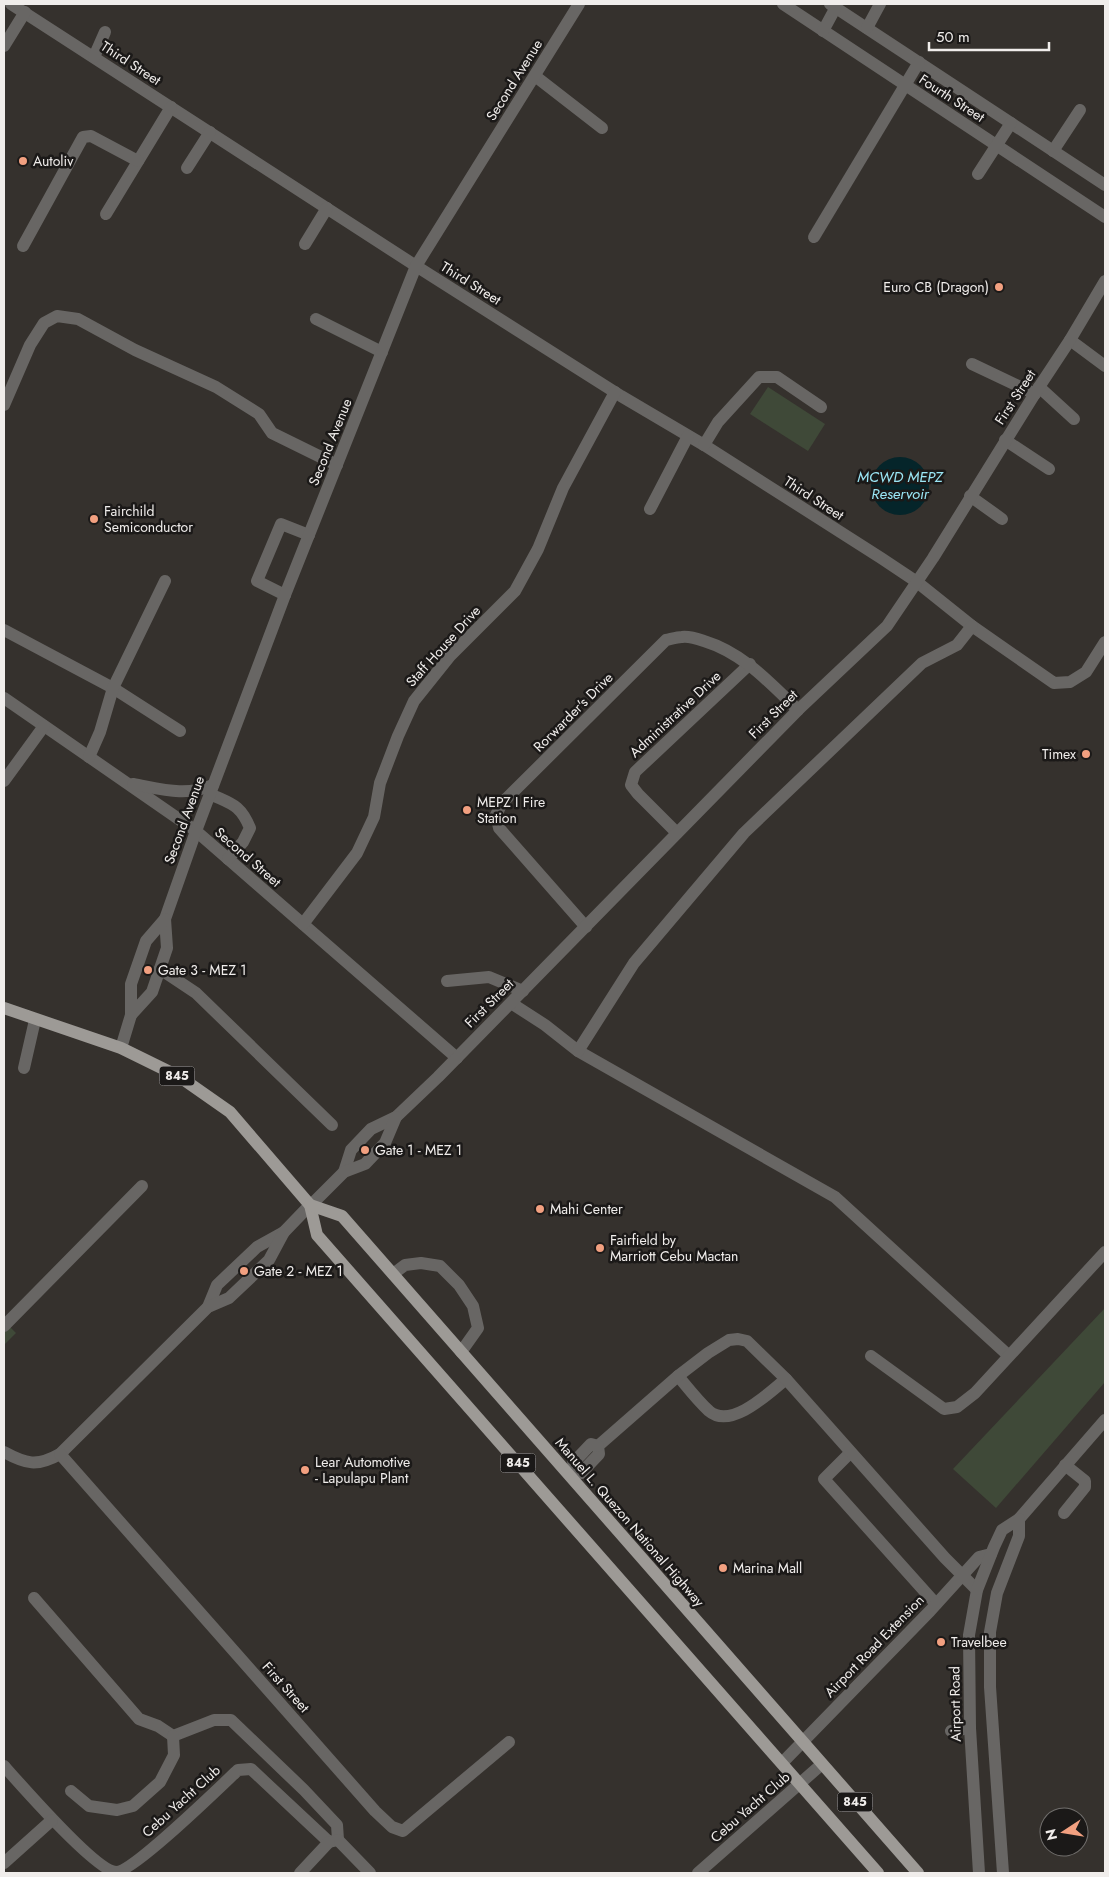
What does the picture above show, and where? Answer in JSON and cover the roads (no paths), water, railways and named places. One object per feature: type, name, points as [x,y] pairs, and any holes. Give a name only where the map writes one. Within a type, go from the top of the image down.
[{"type":"main road","name":"Manuel L. Quezon National Highway","points":[[4,1008],[121,1048],[180,1077],[230,1112],[310,1205],[317,1235],[878,1873]]},
{"type":"main road","name":"Manuel L. Quezon National Highway","points":[[310,1205],[342,1216],[461,1352],[573,1472],[802,1742],[918,1873]]},
{"type":"street","name":"Third Street","points":[[12,4],[416,266],[615,392],[704,445],[917,582],[972,626],[1054,684],[1070,682],[1086,672],[1105,642]]},
{"type":"street","name":"Second Avenue","points":[[121,1048],[131,1015],[131,984],[146,940],[165,919],[211,789],[308,535],[416,266],[579,4]]},
{"type":"street","name":"Fourth Street","points":[[783,4],[1104,213]]},
{"type":"street","points":[[867,28],[880,4]]},
{"type":"street","points":[[823,30],[833,6]]},
{"type":"street","name":"Fourth Street","points":[[833,6],[1105,185]]},
{"type":"street","points":[[4,46],[25,12]]},
{"type":"street","points":[[94,57],[105,32]]},
{"type":"street","points":[[814,237],[919,62]]},
{"type":"street","points":[[535,76],[602,128]]},
{"type":"street","points":[[106,214],[171,107]]},
{"type":"street","points":[[1053,150],[1080,110]]},
{"type":"street","points":[[978,174],[1011,123]]},
{"type":"street","points":[[187,168],[210,132]]},
{"type":"street","points":[[23,246],[83,137],[90,136],[138,160]]},
{"type":"street","points":[[306,244],[327,208]]},
{"type":"street","name":"First Street","points":[[344,1172],[351,1150],[355,1145],[371,1129],[396,1117],[457,1058],[798,710],[887,626],[917,582],[1005,440],[1070,340],[1105,281]]},
{"type":"street","points":[[4,404],[30,346],[44,323],[57,316],[78,319],[135,350],[216,387],[259,414],[272,433],[337,464]]},
{"type":"street","points":[[316,318],[382,352]]},
{"type":"street","points":[[1070,340],[1105,366]]},
{"type":"street","points":[[972,364],[1037,391],[1074,419]]},
{"type":"street","points":[[704,445],[718,422],[759,377],[777,377],[821,407]]},
{"type":"street","name":"Staff House Drive","points":[[303,924],[357,853],[374,817],[380,783],[414,701],[450,656],[515,591],[538,549],[563,488],[615,392]]},
{"type":"street","points":[[650,509],[688,436]]},
{"type":"street","points":[[1005,440],[1049,469]]},
{"type":"street","points":[[970,496],[1002,519]]},
{"type":"street","points":[[285,595],[257,581],[281,524],[308,535]]},
{"type":"street","points":[[90,757],[100,732],[113,688],[165,580]]},
{"type":"street","points":[[578,1051],[634,963],[744,833],[922,663],[956,645],[972,626]]},
{"type":"street","points":[[4,630],[113,688],[180,731]]},
{"type":"street","name":"Rorwarder's Drive","points":[[586,926],[499,828],[496,815],[502,804],[666,640],[682,636],[716,645],[750,664],[798,710]]},
{"type":"street","name":"Administrative Drive","points":[[677,833],[631,785],[635,772],[750,664]]},
{"type":"street","name":"Second Street","points":[[4,698],[196,831],[457,1058]]},
{"type":"street","points":[[4,781],[8,765],[44,726]]},
{"type":"street","points":[[128,783],[174,792],[211,789],[238,807],[245,816],[250,828],[243,842],[228,859]]},
{"type":"street","name":"Second Avenue","points":[[131,1015],[152,992],[167,948],[165,919]]},
{"type":"street","points":[[160,969],[196,993],[332,1125]]},
{"type":"street","points":[[447,982],[489,977],[523,991]]},
{"type":"street","points":[[511,1002],[545,1025],[578,1051],[835,1197],[1008,1355]]},
{"type":"street","points":[[24,1068],[35,1020]]},
{"type":"street","name":"First Street","points":[[4,1452],[28,1463],[44,1462],[60,1454],[208,1307],[230,1298],[269,1260],[284,1232],[344,1172],[365,1164],[385,1143],[396,1117]]},
{"type":"street","points":[[4,1326],[142,1186]]},
{"type":"street","name":"First Street","points":[[208,1307],[217,1285],[257,1247],[284,1232]]},
{"type":"street","points":[[871,1356],[944,1409],[957,1407],[975,1393],[1105,1252]]},
{"type":"street","points":[[393,1274],[405,1266],[421,1263],[440,1266],[459,1285],[473,1306],[478,1328],[461,1352]]},
{"type":"street","points":[[573,1472],[581,1473],[599,1454],[598,1446],[678,1376],[729,1340],[747,1341],[786,1379],[850,1453],[977,1590]]},
{"type":"street","points":[[678,1376],[710,1412],[719,1417],[729,1418],[756,1403],[786,1379]]},
{"type":"street","name":"Airport Road","points":[[979,1873],[970,1728],[969,1635],[977,1590],[1002,1530],[1019,1519],[1105,1420]]},
{"type":"street","points":[[850,1453],[824,1479],[936,1604]]},
{"type":"street","name":"First Street","points":[[60,1454],[392,1827],[403,1830],[509,1742]]},
{"type":"street","points":[[1064,1513],[1085,1487],[1085,1481],[1065,1465]]},
{"type":"street","points":[[1002,1873],[990,1687],[990,1632],[997,1593],[1019,1536],[1019,1519]]},
{"type":"street","name":"Airport Road Extension","points":[[782,1763],[979,1557],[991,1554]]},
{"type":"street","points":[[34,1598],[139,1719],[158,1726],[173,1736]]},
{"type":"street","points":[[173,1736],[214,1720],[231,1720],[304,1790],[337,1825],[333,1841],[300,1873]]},
{"type":"street","points":[[951,1731],[970,1728]]},
{"type":"street","points":[[71,1791],[89,1806],[117,1810],[133,1806],[160,1782],[174,1755],[173,1736]]},
{"type":"street","name":"Cebu Yacht Club","points":[[698,1873],[822,1764]]},
{"type":"street","points":[[4,1766],[52,1820],[4,1863]]},
{"type":"street","name":"Cebu Yacht Club","points":[[52,1820],[102,1866],[116,1872],[125,1869],[149,1851],[238,1770],[251,1769],[370,1873]]},
{"type":"water","name":"MCWD MEPZ Reservoir","points":[[900,457],[911,459],[924,470],[929,486],[927,497],[916,510],[900,515],[889,513],[876,502],[871,486],[873,475],[884,462]]},
{"type":"place","name":"Autoliv","points":[[23,161]]},
{"type":"place","name":"Euro CB (Dragon)","points":[[999,287]]},
{"type":"place","name":"Fairchild Semiconductor","points":[[94,519]]},
{"type":"place","name":"Timex","points":[[1086,754]]},
{"type":"place","name":"MEPZ I Fire Station","points":[[467,810]]},
{"type":"place","name":"Gate 3 - MEZ 1","points":[[148,970]]},
{"type":"place","name":"Gate 1 - MEZ 1","points":[[365,1150]]},
{"type":"place","name":"Mahi Center","points":[[540,1209]]},
{"type":"place","name":"Fairfield by Marriott Cebu Mactan","points":[[600,1248]]},
{"type":"place","name":"Gate 2 - MEZ 1","points":[[244,1271]]},
{"type":"place","name":"Lear Automotive - Lapulapu Plant","points":[[305,1470]]},
{"type":"place","name":"Marina Mall","points":[[723,1568]]},
{"type":"place","name":"Travelbee","points":[[941,1642]]}]
